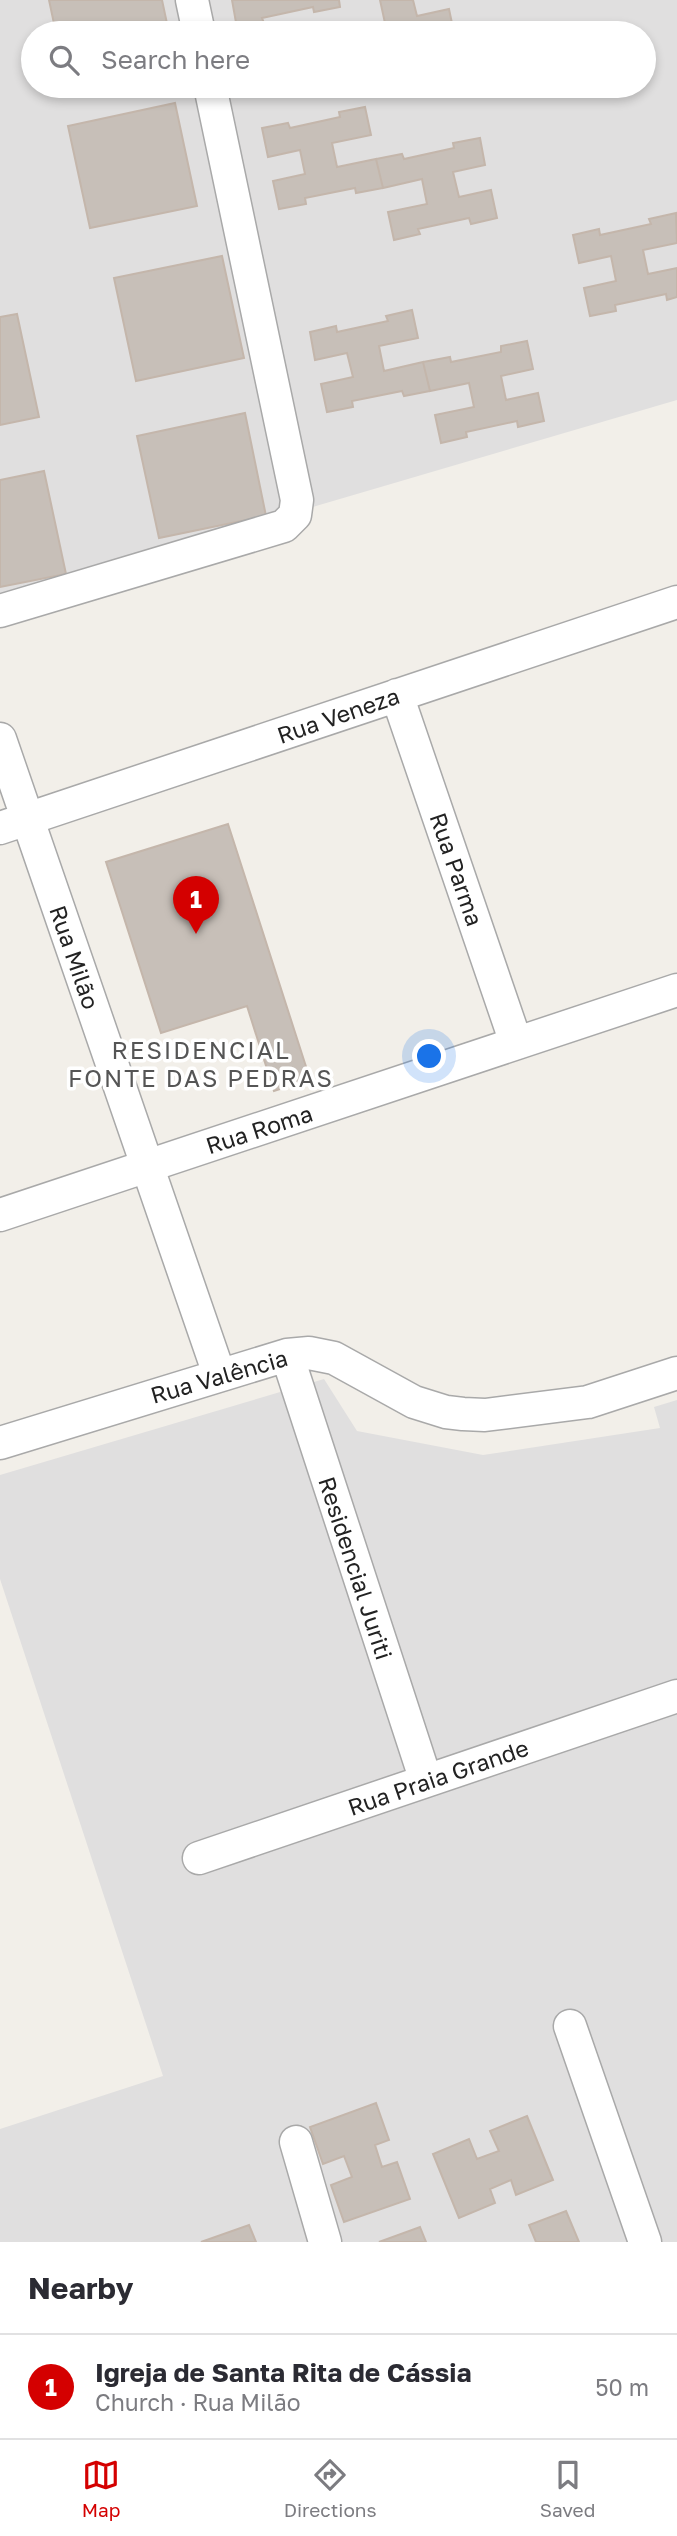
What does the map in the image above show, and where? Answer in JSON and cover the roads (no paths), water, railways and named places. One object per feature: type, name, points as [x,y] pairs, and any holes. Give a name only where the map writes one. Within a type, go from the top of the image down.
[{"type":"street","points":[[192,0],[196,21]]},
{"type":"street","points":[[0,611],[284,526],[295,515],[297,500],[213,98]]},
{"type":"street","name":"Rua Veneza","points":[[14,824],[677,602]]},
{"type":"street","name":"Rua Parma","points":[[397,695],[516,1043]]},
{"type":"street","name":"Rua Milão","points":[[0,739],[14,824],[147,1166],[219,1374]]},
{"type":"street","name":"Rua Roma","points":[[0,1215],[677,990]]},
{"type":"street","name":"Rua Valência","points":[[0,1443],[287,1355],[309,1353],[334,1358],[414,1402],[446,1412],[463,1414],[485,1415],[588,1402],[677,1373]]},
{"type":"street","name":"Residencial Juriti","points":[[287,1355],[426,1782]]},
{"type":"street","name":"Rua Praia Grande","points":[[199,1858],[677,1696]]},
{"type":"street","points":[[570,2026],[646,2242]]},
{"type":"street","points":[[296,2142],[325,2242]]},
{"type":"place","name":"Igreja de Santa Rita de Cássia","points":[[196,934]]},
{"type":"district","name":"RESIDENCIAL FONTE DAS PEDRAS","points":[[201,1063]]}]
